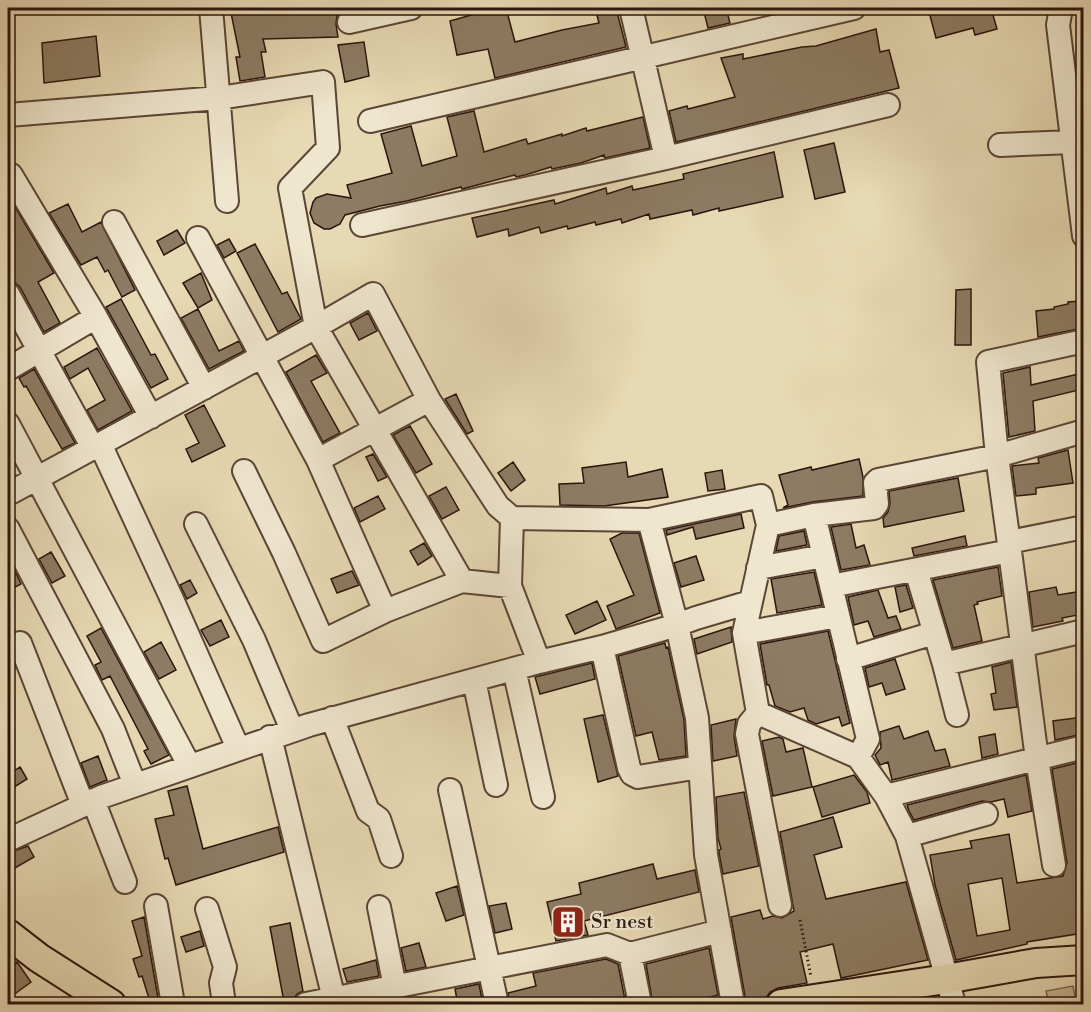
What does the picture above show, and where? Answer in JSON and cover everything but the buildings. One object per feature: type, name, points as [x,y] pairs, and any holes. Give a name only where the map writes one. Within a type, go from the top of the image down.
[{"type":"main road","points":[[8,934],[39,958],[111,1005]]},
{"type":"main road","points":[[795,1003],[950,992],[1036,963],[1083,960]]},
{"type":"street","points":[[212,8],[227,201]]},
{"type":"street","points":[[349,22],[411,8]]},
{"type":"street","points":[[631,8],[666,158]]},
{"type":"street","points":[[370,121],[854,8]]},
{"type":"street","points":[[1060,8],[1058,24],[1083,236]]},
{"type":"street","points":[[8,115],[219,98],[323,82],[328,148],[290,188],[316,327],[462,581]]},
{"type":"street","points":[[362,225],[666,158],[888,105]]},
{"type":"street","points":[[1000,144],[1072,142]]},
{"type":"street","points":[[8,175],[11,175],[96,317],[150,417]]},
{"type":"street","points":[[114,222],[204,388]]},
{"type":"street","points":[[198,238],[318,460],[386,611]]},
{"type":"street","points":[[8,294],[97,446],[171,597],[238,748]]},
{"type":"street","points":[[8,494],[374,294],[429,400],[498,506],[512,518],[650,520],[761,496],[768,525],[744,633],[758,713],[750,724],[747,734],[780,904]]},
{"type":"street","points":[[8,369],[96,317]]},
{"type":"street","points":[[1054,865],[1036,759],[997,456],[988,362],[1083,341]]},
{"type":"street","points":[[318,460],[429,400]]},
{"type":"street","points":[[8,424],[189,765]]},
{"type":"street","points":[[768,525],[814,515],[874,508],[877,504],[875,483],[878,480],[997,456],[1083,431]]},
{"type":"street","points":[[244,471],[323,641],[386,611],[462,581],[510,586]]},
{"type":"street","points":[[814,515],[868,740],[858,757]]},
{"type":"street","points":[[512,518],[510,586],[539,662]]},
{"type":"street","points":[[650,520],[697,718],[706,855],[733,1005]]},
{"type":"street","points":[[196,525],[258,649],[292,730]]},
{"type":"street","points":[[831,586],[916,570],[1083,527]]},
{"type":"street","points":[[8,529],[113,729],[135,785]]},
{"type":"street","points":[[758,568],[824,556]]},
{"type":"street","points":[[916,570],[957,715]]},
{"type":"street","points":[[8,840],[88,802],[270,737],[332,718],[677,626],[750,602]]},
{"type":"street","points":[[744,633],[838,616]]},
{"type":"street","points":[[944,664],[1083,631]]},
{"type":"street","points":[[848,659],[933,633]]},
{"type":"street","points":[[20,643],[125,882]]},
{"type":"street","points":[[602,647],[632,774],[638,777],[700,767]]},
{"type":"street","points":[[514,669],[543,797]]},
{"type":"street","points":[[474,680],[496,785]]},
{"type":"street","points":[[758,713],[858,757],[886,796],[907,836],[950,992]]},
{"type":"street","points":[[332,718],[368,812],[379,819],[391,856]]},
{"type":"street","points":[[270,737],[334,999]]},
{"type":"street","points":[[886,796],[1083,747]]},
{"type":"street","points":[[450,790],[497,1005]]},
{"type":"street","points":[[907,836],[986,814]]},
{"type":"street","points":[[156,906],[173,1005]]},
{"type":"street","points":[[379,907],[395,987]]},
{"type":"street","points":[[207,909],[225,967],[221,983],[224,1005]]},
{"type":"street","points":[[306,1005],[334,999],[367,999],[395,987],[607,945],[630,954],[720,931]]},
{"type":"street","points":[[630,954],[640,1005]]},
{"type":"path","points":[[795,1003],[800,920]]},
{"type":"shaded area","points":[[1073,986],[1076,1002],[1049,1004],[1046,991]]},
{"type":"place","name":"Sr nest","points":[[568,922]]}]
